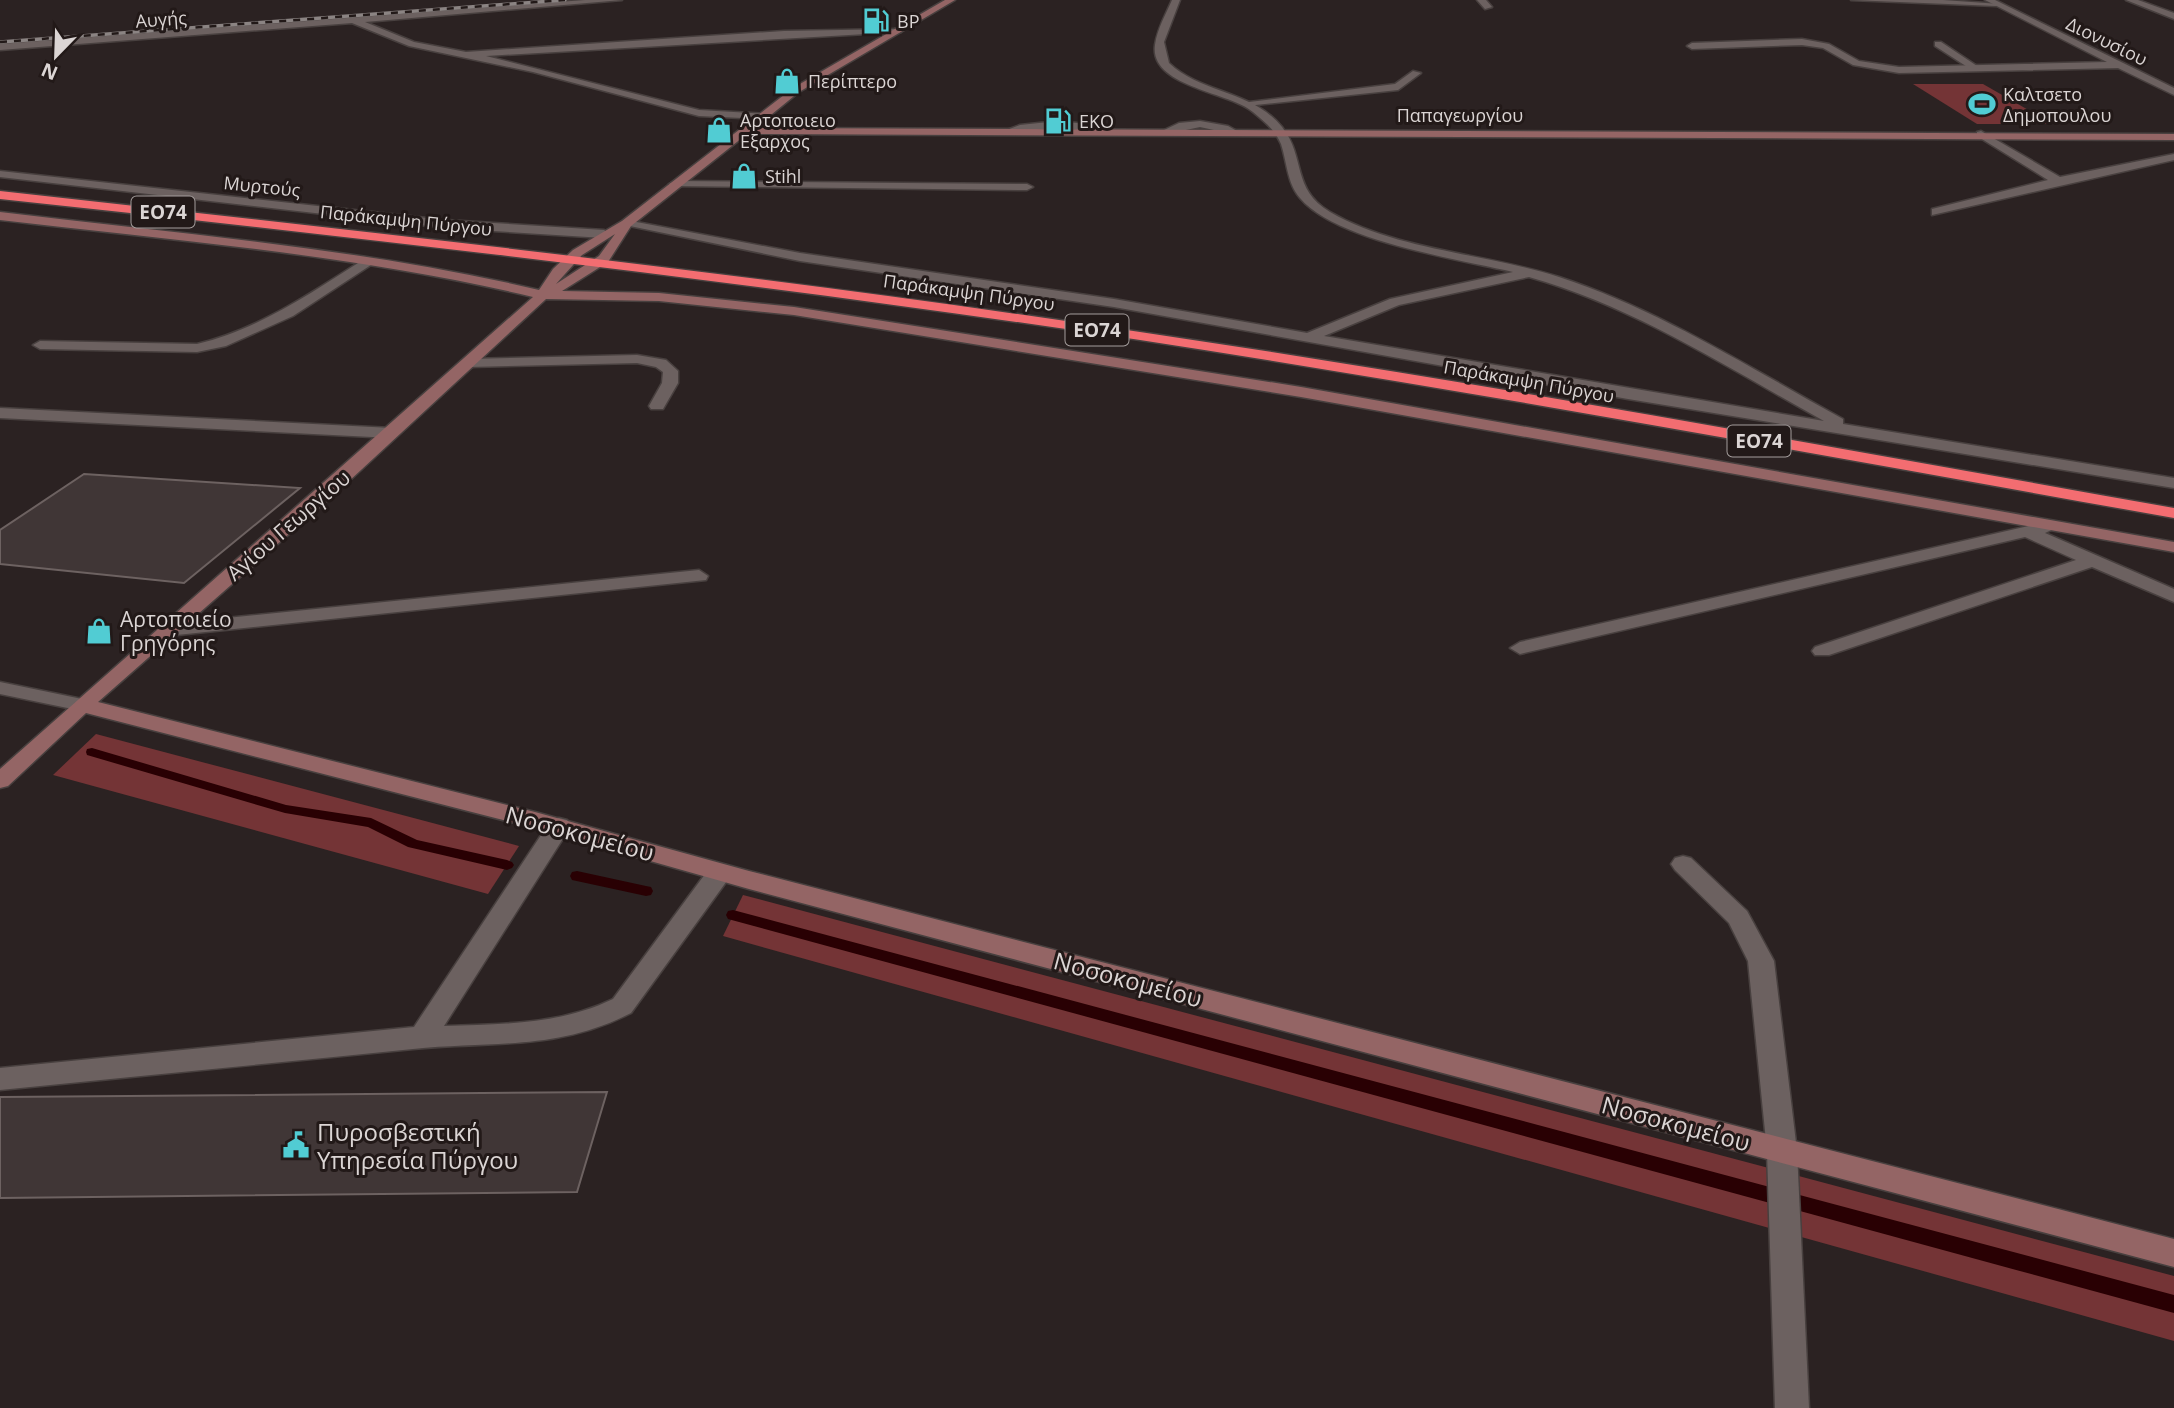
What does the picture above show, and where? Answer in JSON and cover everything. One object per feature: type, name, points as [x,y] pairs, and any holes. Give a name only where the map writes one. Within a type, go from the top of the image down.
[{"type":"highway","name":"Παράκαμψη Πύργου","points":[[0,195],[571,258],[1147,337],[2174,513]]},
{"type":"street","name":"Αυγής","points":[[0,47],[618,0]]},
{"type":"street","name":"Αγίου Γεωργίου","points":[[543,295],[549,281],[571,258],[604,234],[626,224],[796,90],[951,0]]},
{"type":"street","points":[[1176,0],[1160,44],[1159,55],[1166,66],[1176,75],[1246,103],[1270,120],[1292,157],[1295,184],[1302,197],[1327,215],[1405,242],[1530,273],[1582,289],[1637,313],[1850,429]]},
{"type":"street","points":[[1855,0],[1992,2]]},
{"type":"street","points":[[2130,0],[2174,16]]},
{"type":"street","name":"Διονυσίου","points":[[1992,2],[2174,92]]},
{"type":"street","points":[[354,21],[412,44],[699,113],[764,116]]},
{"type":"street","points":[[466,55],[771,35],[897,32]]},
{"type":"street","points":[[1692,46],[1802,42],[1825,46],[1856,63],[1876,67],[2120,65]]},
{"type":"street","points":[[1938,44],[1975,68]]},
{"type":"street","points":[[1246,103],[1398,87],[1416,72]]},
{"type":"street","name":"Παπαγεωργίου","points":[[747,131],[1981,134],[2174,137]]},
{"type":"street","points":[[1981,134],[2058,181]]},
{"type":"street","points":[[1936,212],[2058,181],[2174,157]]},
{"type":"street","name":"Μυρτούς","points":[[0,174],[444,224],[604,234]]},
{"type":"street","points":[[675,184],[1027,187]]},
{"type":"street","points":[[0,216],[371,261],[472,278],[543,295],[659,297],[794,311],[1315,395],[2174,547]]},
{"type":"street","points":[[626,224],[800,257],[1114,303],[2174,483]]},
{"type":"street","name":"Αγίου Γεωργίου","points":[[0,781],[82,705],[392,433],[543,295],[600,262],[619,243],[626,224]]},
{"type":"street","points":[[40,345],[197,348],[222,344],[256,332],[371,261]]},
{"type":"street","points":[[1309,337],[1395,302],[1530,273]]},
{"type":"street","points":[[468,363],[637,359],[661,363],[671,371],[670,383],[657,406]]},
{"type":"street","points":[[0,413],[392,433]]},
{"type":"street","points":[[1520,648],[2051,526]]},
{"type":"street","points":[[2026,531],[2174,596]]},
{"type":"street","points":[[1822,650],[2093,560]]},
{"type":"street","points":[[167,630],[699,576]]},
{"type":"street","points":[[0,688],[82,705]]},
{"type":"street","name":"Νοσοκομείου","points":[[82,705],[559,826],[720,872],[2174,1253]]},
{"type":"street","points":[[422,1037],[559,826]]},
{"type":"street","points":[[1683,864],[1738,917],[1761,961],[1782,1150],[1792,1408]]},
{"type":"street","points":[[0,1079],[422,1037],[571,1029],[600,1020],[622,1006],[720,872]]},
{"type":"shaded area","name":"Καλτσετο Δημοπουλου","points":[[1913,84],[1983,84],[2053,124],[1977,124]]},
{"type":"shaded area","points":[[96,734],[519,846],[488,894],[53,775]]},
{"type":"shaded area","points":[[743,895],[2174,1276],[2174,1341],[723,936]]},
{"type":"building","points":[[84,474],[300,488],[184,583],[0,564],[0,530]]},
{"type":"building","name":"Πυροσβεστική Υπηρεσία Πύργου","points":[[607,1092],[577,1192],[0,1198],[0,1097]]},
{"type":"waterway","points":[[92,752],[285,809],[371,823],[413,844],[507,865]]},
{"type":"waterway","points":[[577,876],[646,891]]},
{"type":"waterway","points":[[733,915],[2174,1304]]},
{"type":"railway","points":[[0,42],[565,0]]},
{"type":"place","name":"BP","points":[[876,21]]},
{"type":"place","name":"Περίπτερο","points":[[787,81]]},
{"type":"place","name":"Καλτσετο Δημοπουλου","points":[[1982,104]]},
{"type":"place","name":"EKO","points":[[1058,121]]},
{"type":"place","name":"Αρτοποιειο Εξαρχος","points":[[719,130]]},
{"type":"place","name":"Stihl","points":[[744,176]]},
{"type":"place","name":"Αρτοποιείο Γρηγόρης","points":[[99,631]]},
{"type":"place","name":"Πυροσβεστική Υπηρεσία Πύργου","points":[[296,1145]]}]
